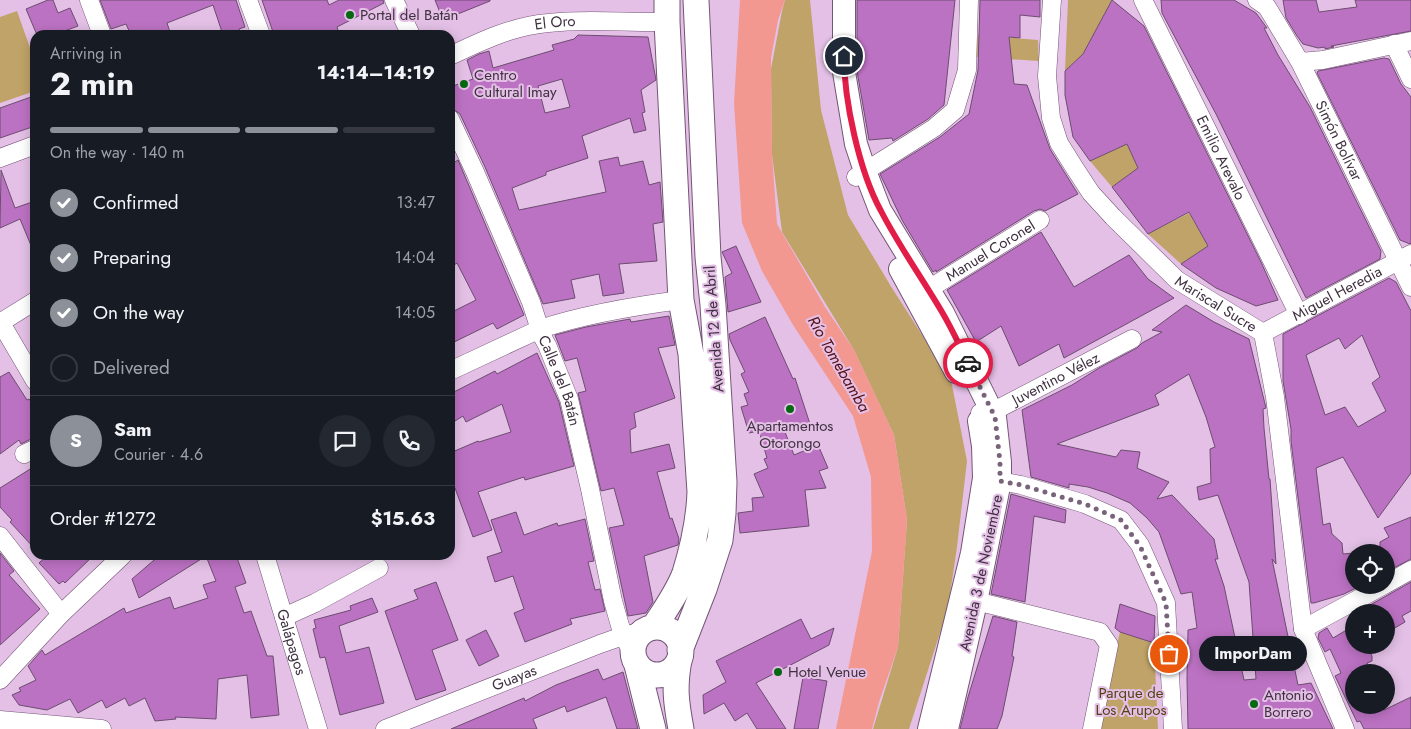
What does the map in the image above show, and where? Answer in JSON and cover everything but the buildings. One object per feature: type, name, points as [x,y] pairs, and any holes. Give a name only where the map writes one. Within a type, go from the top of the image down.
[{"type":"main road","name":"Avenida 12 de Abril","points":[[681,729],[675,700],[675,682],[680,655],[720,540],[723,513],[723,465],[713,305],[708,257],[696,0]]},
{"type":"main road","name":"Avenida 12 de Abril","points":[[638,642],[674,594],[684,573],[699,511],[700,492],[691,354],[681,300],[667,11]]},
{"type":"main road","points":[[665,629],[674,635],[680,645],[680,655],[671,670],[659,675],[647,673],[638,642],[665,629]]},
{"type":"main road","points":[[638,642],[653,728]]},
{"type":"street","points":[[89,0],[100,30]]},
{"type":"street","points":[[248,0],[258,30]]},
{"type":"street","points":[[394,0],[409,30]]},
{"type":"street","name":"Avenida 3 de Noviembre","points":[[834,0],[833,72],[846,147],[860,174]]},
{"type":"street","name":"Avenida 3 de Noviembre","points":[[844,0],[844,72],[860,174],[872,215],[921,294],[932,328],[985,413],[983,446],[992,480],[972,553],[968,600],[947,729]]},
{"type":"street","points":[[860,174],[934,128],[955,110],[967,70],[970,0]]},
{"type":"street","name":"Mariscal Sucre","points":[[1052,0],[1047,76],[1051,118],[1059,143],[1074,167],[1091,193],[1112,217],[1177,280],[1263,333],[1275,398],[1303,629],[1345,729]]},
{"type":"street","name":"Emilio Arevalo","points":[[1143,0],[1299,315]]},
{"type":"street","name":"Simón Bolívar","points":[[1257,0],[1267,7],[1300,62],[1404,258],[1411,287]]},
{"type":"street","name":"El Oro","points":[[455,54],[480,41],[513,30],[547,23],[589,21],[667,11]]},
{"type":"street","points":[[1300,62],[1323,60],[1403,43],[1411,79]]},
{"type":"street","name":"Calle del Batán","points":[[455,130],[527,294],[569,399],[613,601],[638,642]]},
{"type":"street","points":[[0,158],[30,147]]},
{"type":"street","name":"Manuel Coronel","points":[[921,294],[1040,220]]},
{"type":"street","name":"Miguel Heredia","points":[[1263,333],[1404,258]]},
{"type":"street","points":[[455,369],[540,329],[592,314],[681,300]]},
{"type":"street","points":[[30,304],[1,323],[30,372]]},
{"type":"street","name":"Juventino Vélez","points":[[985,413],[1132,340]]},
{"type":"street","points":[[992,480],[1021,485],[1085,504],[1121,520],[1140,546],[1166,603],[1173,729]]},
{"type":"street","points":[[0,536],[61,614]]},
{"type":"street","points":[[0,680],[61,614],[118,560]]},
{"type":"street","name":"Galápagos","points":[[267,560],[318,729]]},
{"type":"street","points":[[284,617],[316,603],[379,568]]},
{"type":"street","points":[[1395,579],[1411,570]]},
{"type":"street","points":[[1303,629],[1367,594]]},
{"type":"street","points":[[968,600],[1100,632],[1109,645],[1092,729]]},
{"type":"street","name":"Avenida 3 de Noviembre","points":[[929,729],[968,600]]},
{"type":"street","name":"Guayas","points":[[385,729],[638,642]]},
{"type":"street","points":[[0,720],[102,729]]},
{"type":"green space","points":[[785,0],[810,0],[821,110],[848,215],[951,380],[967,461],[948,608],[909,729],[873,729],[898,647],[907,520],[894,435],[854,350],[782,232],[772,155],[771,69]]},
{"type":"green space","points":[[1068,0],[1112,0],[1083,54],[1065,71]]},
{"type":"green space","points":[[17,11],[30,48],[30,93],[0,103],[0,17]]},
{"type":"green space","points":[[978,35],[1038,40],[1039,61],[976,57]]},
{"type":"green space","points":[[1127,144],[1138,168],[1112,187],[1090,161]]},
{"type":"green space","points":[[1189,213],[1208,246],[1181,264],[1148,234]]},
{"type":"green space","name":"Parque de Los Arupos","points":[[1120,632],[1154,643],[1158,729],[1097,729]]},
{"type":"water","name":"Río Tomebamba","points":[[740,0],[785,0],[778,20],[771,58],[772,155],[777,224],[825,307],[854,350],[894,435],[907,520],[898,647],[872,729],[836,729],[872,551],[871,477],[853,416],[793,325],[762,271],[742,223],[734,103]]},
{"type":"way so far","points":[[968,363],[995,417],[1000,481],[1021,485],[1085,504],[1121,520],[1140,546],[1166,603],[1169,654]]},
{"type":"place","name":"Portal del Batán","points":[[350,15]]},
{"type":"place","name":"Centro Cultural Imay","points":[[464,84]]},
{"type":"place","name":"Apartamentos Otorongo","points":[[790,409]]},
{"type":"place","name":"ImporDam","points":[[1169,654]]},
{"type":"place","name":"Hotel Venue","points":[[778,672]]},
{"type":"place","name":"Antonio Borrero","points":[[1254,704]]},
{"type":"route","points":[[844,56],[844,72],[856,144],[868,181],[880,210],[943,313],[968,363]]}]
